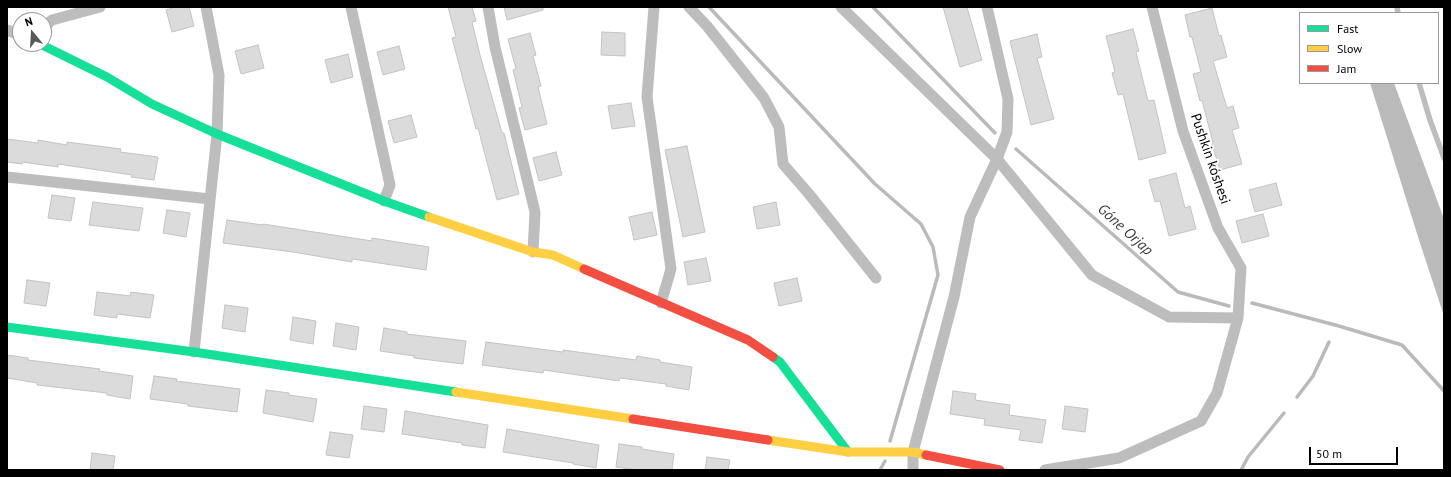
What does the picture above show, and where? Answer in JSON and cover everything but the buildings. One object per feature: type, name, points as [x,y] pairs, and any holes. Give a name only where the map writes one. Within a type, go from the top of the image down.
[{"type":"street","points":[[52,20],[100,7]]},
{"type":"street","points":[[194,352],[217,134],[219,75],[206,7]]},
{"type":"street","points":[[351,7],[390,185],[384,201]]},
{"type":"street","points":[[488,7],[495,47],[535,212],[532,252]]},
{"type":"street","points":[[654,7],[647,97],[671,269],[662,304]]},
{"type":"street","points":[[689,7],[707,26],[764,98],[779,127],[783,164],[876,278]]},
{"type":"street","points":[[841,7],[997,159],[1092,275],[1169,317],[1238,318]]},
{"type":"street","points":[[914,470],[913,452],[954,297],[970,217],[997,159],[1007,132],[1008,99],[987,7]]},
{"type":"street","name":"Pushkin kóshesi","points":[[1045,470],[1119,458],[1201,421],[1217,393],[1238,318],[1241,268],[1218,228],[1183,131],[1152,7]]},
{"type":"street","points":[[52,50],[108,77],[152,104],[217,134],[384,201],[532,252],[553,255],[662,304],[748,340],[780,362],[848,452]]},
{"type":"street","points":[[7,177],[210,199]]},
{"type":"street","points":[[7,327],[194,352],[848,452],[913,452],[1000,470]]},
{"type":"lane","points":[[1419,84],[1430,120],[1444,158]]},
{"type":"shaded area","points":[[1370,84],[1394,84],[1444,219],[1444,316]]},
{"type":"waterway","points":[[709,7],[875,184],[921,224],[933,247],[938,275],[890,441]]},
{"type":"waterway","name":"Góne Orjap","points":[[873,7],[995,133]]},
{"type":"waterway","name":"Góne Orjap","points":[[1016,149],[1178,292],[1229,306]]},
{"type":"waterway","name":"Góne Orjap","points":[[1252,303],[1339,326],[1402,345],[1444,391]]},
{"type":"waterway","points":[[1297,397],[1313,376],[1329,342]]},
{"type":"waterway","points":[[1241,470],[1248,457],[1284,413]]},
{"type":"waterway","points":[[880,470],[885,461]]},
{"type":"traffic: fast","points":[[52,50],[107,77],[152,104],[217,134],[384,201],[429,217]]},
{"type":"traffic: fast","points":[[7,327],[194,352],[456,392]]},
{"type":"traffic: fast","points":[[773,357],[780,362],[848,452]]},
{"type":"traffic: slow","points":[[429,217],[533,252],[553,255],[584,269]]},
{"type":"traffic: slow","points":[[456,392],[633,419]]},
{"type":"traffic: slow","points":[[768,440],[848,452],[913,452],[926,455]]},
{"type":"traffic: jam","points":[[584,269],[748,340],[773,357]]},
{"type":"traffic: jam","points":[[633,419],[768,440]]},
{"type":"traffic: jam","points":[[926,455],[1000,470]]}]
